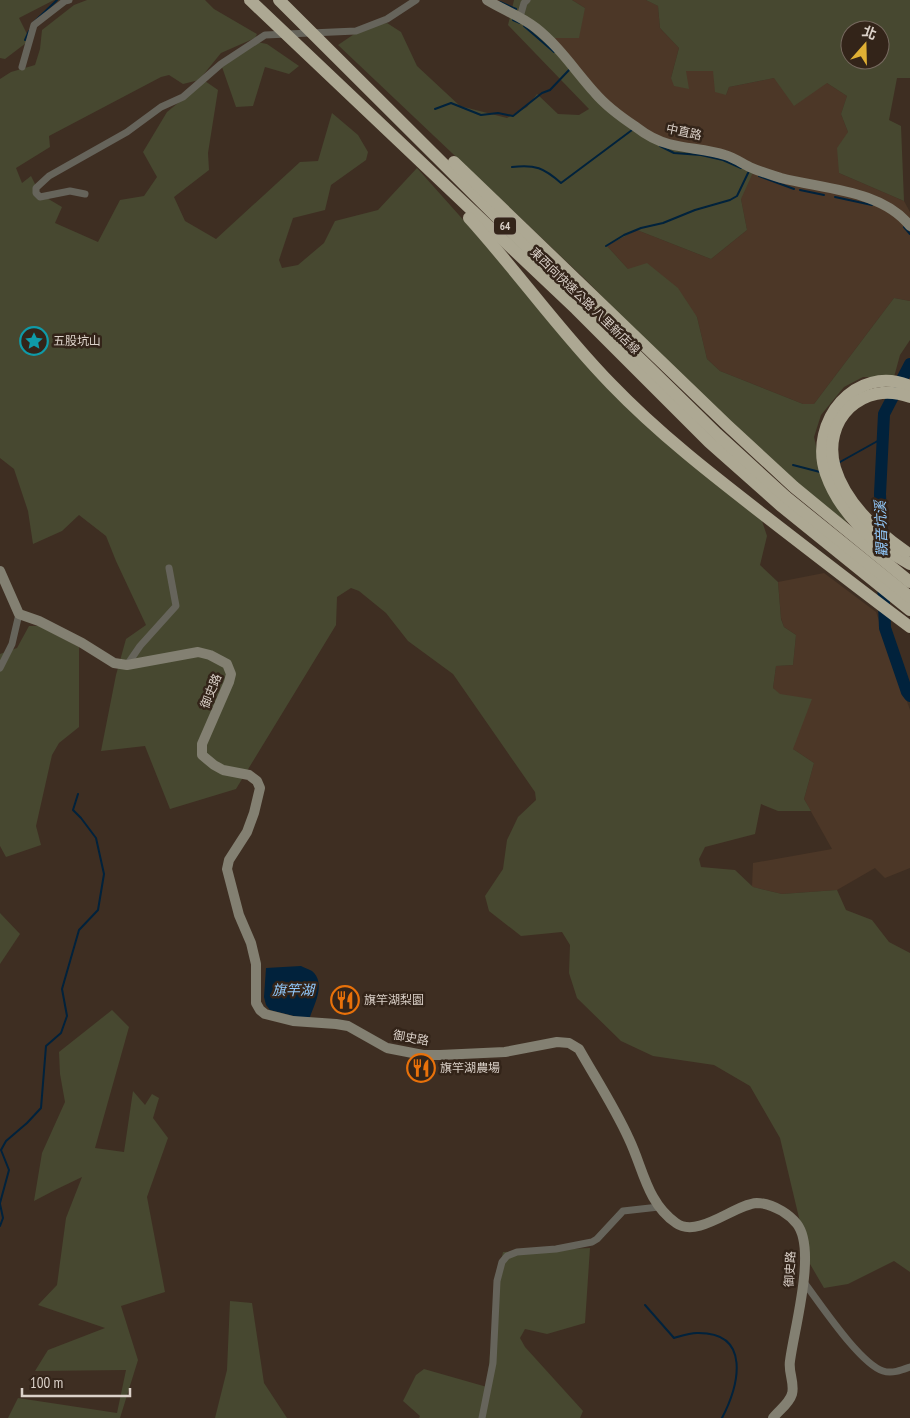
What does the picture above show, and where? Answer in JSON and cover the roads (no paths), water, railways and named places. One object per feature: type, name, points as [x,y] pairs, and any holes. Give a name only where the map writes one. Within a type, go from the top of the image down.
[{"type":"highway","name":"東西向快速公路 八里新店線","points":[[250,0],[576,309],[654,380],[717,434],[786,498],[910,597]]},
{"type":"highway","name":"東西向快速公路 八里新店線","points":[[279,0],[398,117],[654,380],[709,442],[780,505],[910,610]]},
{"type":"highway","points":[[398,117],[432,141],[727,425],[794,486],[910,582]]},
{"type":"highway","points":[[402,145],[495,246],[563,332],[611,384],[660,432],[713,476],[910,627]]},
{"type":"highway","points":[[906,557],[865,532],[840,503],[826,473],[822,459],[822,444],[831,413],[839,402],[849,394],[870,384],[884,381],[896,381],[910,386]]},
{"type":"highway","points":[[906,557],[858,509],[835,469],[832,448],[841,418],[859,400],[872,394],[885,392],[898,392],[910,397]]},
{"type":"highway","points":[[893,615],[910,593]]},
{"type":"street","points":[[22,67],[34,25],[69,0]]},
{"type":"street","points":[[85,194],[70,191],[40,197],[36,193],[36,188],[49,176],[127,132],[161,107],[183,97],[221,64],[265,34],[356,31],[387,19],[416,0]]},
{"type":"street","name":"中直路","points":[[487,0],[537,28],[596,94],[619,116],[646,134],[668,144],[727,155],[753,169],[780,178],[816,184],[869,198],[887,206],[910,226]]},
{"type":"street","points":[[520,17],[524,3],[527,0]]},
{"type":"street","points":[[19,614],[40,621],[82,643],[114,663],[127,665],[140,646],[176,606],[169,568]]},
{"type":"street","points":[[0,571],[19,614],[12,644],[0,668]]},
{"type":"street","name":"御史路","points":[[127,665],[198,652],[228,664],[230,669],[231,674],[202,744],[202,755],[223,770],[248,775],[257,781],[260,788],[247,832],[229,860],[227,868],[239,915],[251,943],[256,964],[256,1003],[260,1010],[265,1014],[293,1021],[348,1026],[387,1048],[423,1055],[440,1056],[504,1052],[557,1042],[569,1043],[579,1050],[629,1139],[649,1190],[659,1207],[676,1224],[688,1227],[716,1220],[750,1204],[760,1203],[785,1213],[797,1224],[805,1252],[803,1281],[789,1367],[793,1386],[789,1401],[773,1418]]},
{"type":"street","points":[[482,1418],[493,1363],[497,1281],[502,1262],[507,1256],[517,1252],[556,1249],[592,1242],[623,1211],[659,1207]]},
{"type":"street","points":[[803,1281],[858,1354],[874,1367],[886,1372],[900,1371],[910,1367]]},
{"type":"water","name":"旗竿湖","points":[[301,966],[312,971],[318,981],[317,999],[310,1017],[302,1018],[270,1010],[266,1005],[264,997],[266,968]]},
{"type":"waterway","points":[[32,24],[57,0]]},
{"type":"waterway","points":[[500,2],[516,9]]},
{"type":"waterway","points":[[513,20],[520,23]]},
{"type":"waterway","points":[[524,26],[554,52]]},
{"type":"waterway","points":[[25,40],[29,31]]},
{"type":"waterway","points":[[435,109],[451,103],[481,115],[498,113],[513,116],[542,93],[550,90],[569,70]]},
{"type":"waterway","points":[[512,167],[527,166],[539,168],[561,183],[632,130]]},
{"type":"waterway","points":[[660,146],[674,153],[701,155],[723,160],[741,168]]},
{"type":"waterway","points":[[606,246],[624,235],[641,228],[663,223],[695,210],[730,200],[737,196],[749,171]]},
{"type":"waterway","points":[[759,176],[794,189]]},
{"type":"waterway","points":[[800,190],[824,195]]},
{"type":"waterway","points":[[835,197],[872,205]]},
{"type":"waterway","points":[[904,227],[910,234]]},
{"type":"waterway","name":"觀音坑溪","points":[[882,540],[880,494],[884,414],[910,364]]},
{"type":"waterway","points":[[840,462],[883,438]]},
{"type":"waterway","points":[[793,465],[820,472]]},
{"type":"waterway","name":"觀音坑溪","points":[[883,580],[885,628],[910,696]]},
{"type":"waterway","points":[[0,1203],[9,1170],[1,1150],[6,1141],[41,1108],[46,1046],[61,1033],[67,1016],[62,989],[79,930],[98,910],[104,874],[96,838],[73,810],[78,794]]},
{"type":"waterway","points":[[0,1204],[3,1218],[0,1226]]},
{"type":"waterway","points":[[645,1305],[674,1338],[694,1333],[715,1335],[726,1341],[734,1351],[736,1376],[733,1391],[722,1418]]},
{"type":"place","name":"五股坑山","points":[[34,341]]},
{"type":"place","name":"旗竿湖梨園","points":[[345,1000]]},
{"type":"place","name":"旗竿湖農場","points":[[421,1068]]}]
